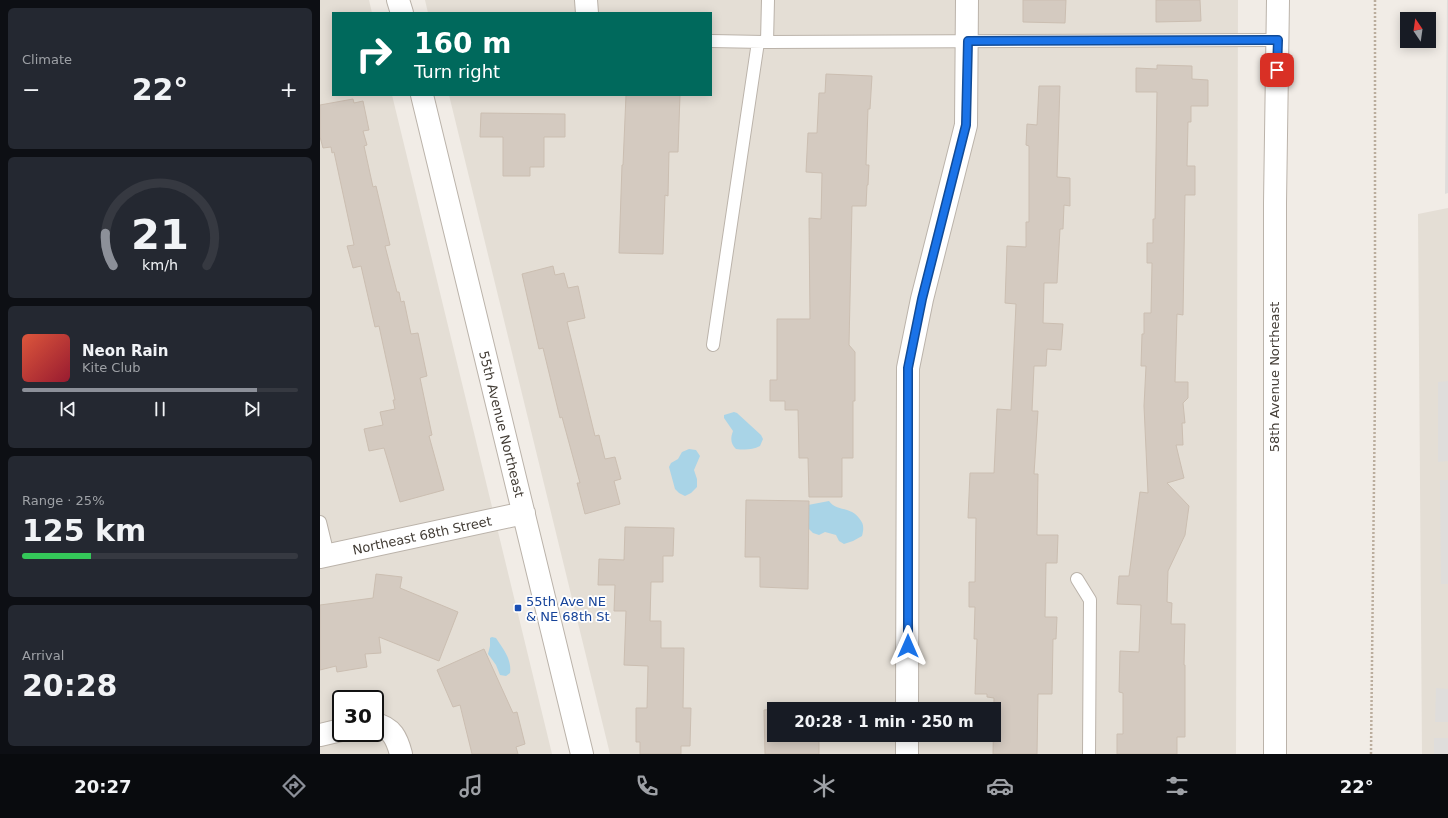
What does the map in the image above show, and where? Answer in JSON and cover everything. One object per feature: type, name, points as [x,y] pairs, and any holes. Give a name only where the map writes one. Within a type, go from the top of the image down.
[{"type":"street","points":[[398,0],[402,12]]},
{"type":"street","points":[[586,0],[586,12]]},
{"type":"street","points":[[907,702],[908,368],[922,299],[966,125],[968,41],[967,0]]},
{"type":"street","name":"58th Avenue Northeast","points":[[1275,754],[1275,203],[1278,0]]},
{"type":"street","name":"55th Avenue Northeast","points":[[422,96],[582,754]]},
{"type":"street","name":"Northeast 68th Street","points":[[324,556],[524,513]]},
{"type":"street","points":[[384,729],[399,744],[401,754]]},
{"type":"street","points":[[320,735],[332,732]]},
{"type":"street","points":[[907,742],[907,754]]},
{"type":"lane","points":[[713,345],[763,42],[768,0]]},
{"type":"lane","points":[[712,41],[1278,40]]},
{"type":"lane","points":[[320,522],[324,556]]},
{"type":"lane","points":[[1077,579],[1090,600],[1089,754]]},
{"type":"path","points":[[1371,754],[1375,392],[1375,0]]},
{"type":"shaded area","points":[[320,0],[369,0],[372,12],[332,12],[332,96],[392,96],[552,754],[320,754]]},
{"type":"shaded area","points":[[425,0],[1238,0],[1236,754],[610,754],[449,96],[712,96],[712,12],[428,12]]},
{"type":"shaded area","points":[[1447,0],[1448,193],[1445,194]]},
{"type":"shaded area","points":[[1448,208],[1448,754],[1422,754],[1418,214]]},
{"type":"shaded area","points":[[1448,381],[1448,461],[1438,462],[1438,382]]},
{"type":"shaded area","points":[[1440,480],[1448,480],[1448,584],[1441,584]]},
{"type":"shaded area","points":[[1436,688],[1448,689],[1448,722],[1435,722]]},
{"type":"shaded area","points":[[1434,738],[1448,738],[1448,754],[1434,754]]},
{"type":"water","points":[[734,412],[761,435],[763,439],[760,446],[745,450],[736,449],[734,447],[731,439],[733,431],[724,418],[724,415]]},
{"type":"water","points":[[689,449],[696,450],[700,456],[694,470],[697,479],[697,487],[685,496],[675,489],[669,467],[671,463],[678,459],[682,452]]},
{"type":"water","points":[[829,501],[836,507],[852,512],[859,518],[863,526],[862,536],[844,544],[839,541],[836,535],[825,532],[819,535],[813,533],[807,527],[808,505]]},
{"type":"water","points":[[490,638],[496,638],[510,663],[510,673],[506,676],[500,675],[496,665],[488,654]]},
{"type":"building","points":[[1023,0],[1066,0],[1065,23],[1023,22]]},
{"type":"building","points":[[1156,0],[1200,0],[1201,21],[1156,22]]},
{"type":"building","points":[[1157,65],[1192,66],[1192,79],[1208,80],[1208,106],[1191,106],[1191,122],[1188,122],[1187,166],[1195,166],[1195,195],[1185,195],[1183,315],[1177,314],[1175,382],[1188,382],[1188,398],[1183,403],[1185,423],[1182,423],[1183,445],[1176,445],[1184,478],[1167,483],[1189,506],[1185,535],[1168,571],[1167,602],[1172,603],[1171,624],[1185,624],[1185,737],[1177,737],[1177,754],[1117,754],[1117,734],[1123,734],[1123,693],[1119,692],[1120,651],[1139,652],[1141,605],[1117,604],[1119,576],[1129,576],[1140,492],[1148,493],[1144,406],[1146,366],[1141,366],[1144,313],[1151,313],[1152,263],[1147,263],[1147,243],[1153,243],[1153,219],[1155,219],[1157,92],[1136,92],[1136,68],[1157,69]]},
{"type":"building","points":[[826,74],[872,76],[870,109],[868,109],[866,165],[869,165],[866,206],[852,206],[849,345],[855,352],[853,458],[842,458],[842,497],[809,497],[808,458],[799,458],[798,410],[785,410],[785,401],[770,401],[770,380],[777,380],[777,319],[810,319],[809,218],[821,219],[822,173],[806,172],[808,133],[817,133],[819,93],[825,93]]},
{"type":"building","points":[[1039,86],[1060,86],[1057,177],[1070,178],[1070,206],[1064,205],[1063,229],[1060,229],[1057,283],[1044,283],[1043,323],[1063,324],[1061,350],[1047,349],[1046,366],[1034,366],[1032,411],[1038,411],[1034,474],[1038,474],[1037,535],[1058,535],[1057,563],[1046,563],[1045,617],[1057,617],[1056,639],[1053,639],[1052,694],[1038,694],[1037,754],[993,754],[993,742],[1001,742],[1001,702],[994,702],[994,698],[987,697],[987,694],[975,694],[977,639],[974,639],[975,607],[969,607],[969,582],[975,582],[976,518],[968,518],[970,473],[994,473],[997,409],[1011,410],[1016,304],[1005,303],[1007,246],[1026,247],[1026,222],[1029,222],[1029,146],[1026,145],[1027,124],[1037,125]]},
{"type":"building","points":[[626,96],[680,96],[678,152],[669,152],[668,196],[665,195],[663,254],[619,253]]},
{"type":"building","points":[[353,99],[354,103],[363,101],[369,130],[363,131],[367,145],[364,146],[373,187],[376,186],[390,245],[385,246],[397,292],[399,292],[401,302],[404,301],[411,334],[418,333],[427,376],[420,378],[432,435],[429,436],[444,490],[400,502],[384,448],[369,451],[364,429],[383,425],[380,412],[395,409],[393,400],[395,400],[379,326],[375,327],[361,266],[353,268],[347,246],[354,245],[334,152],[332,153],[331,147],[323,148],[320,137],[320,105]]},
{"type":"building","points":[[481,113],[565,114],[565,137],[544,137],[544,167],[530,167],[530,176],[503,176],[503,137],[480,137]]},
{"type":"building","points":[[553,266],[555,275],[564,273],[568,288],[578,286],[585,318],[567,322],[595,436],[599,435],[605,459],[615,457],[621,479],[614,481],[620,504],[585,514],[577,483],[580,483],[562,417],[560,418],[543,348],[539,349],[522,274]]},
{"type":"building","points":[[746,500],[809,501],[808,589],[760,587],[760,557],[745,557]]},
{"type":"building","points":[[625,527],[674,528],[673,556],[663,556],[663,582],[651,582],[650,621],[661,621],[661,648],[684,648],[683,708],[691,708],[690,746],[681,746],[681,754],[640,754],[640,742],[636,742],[636,708],[647,708],[648,666],[624,665],[626,611],[614,611],[615,585],[598,585],[599,559],[624,560]]},
{"type":"building","points":[[376,574],[402,577],[400,588],[458,612],[439,661],[379,637],[381,653],[365,654],[367,667],[337,672],[336,666],[320,670],[320,605],[373,598]]},
{"type":"building","points":[[484,649],[513,713],[517,712],[525,744],[516,747],[518,754],[472,754],[460,705],[453,707],[437,670]]},
{"type":"building","points":[[764,710],[767,710],[767,742],[819,742],[819,754],[765,754]]},
{"type":"place","name":"55th Ave NE & NE 68th St","points":[[518,608]]},
{"type":"route","points":[[908,646],[908,368],[922,299],[966,125],[968,41],[1278,40],[1277,70]]}]
